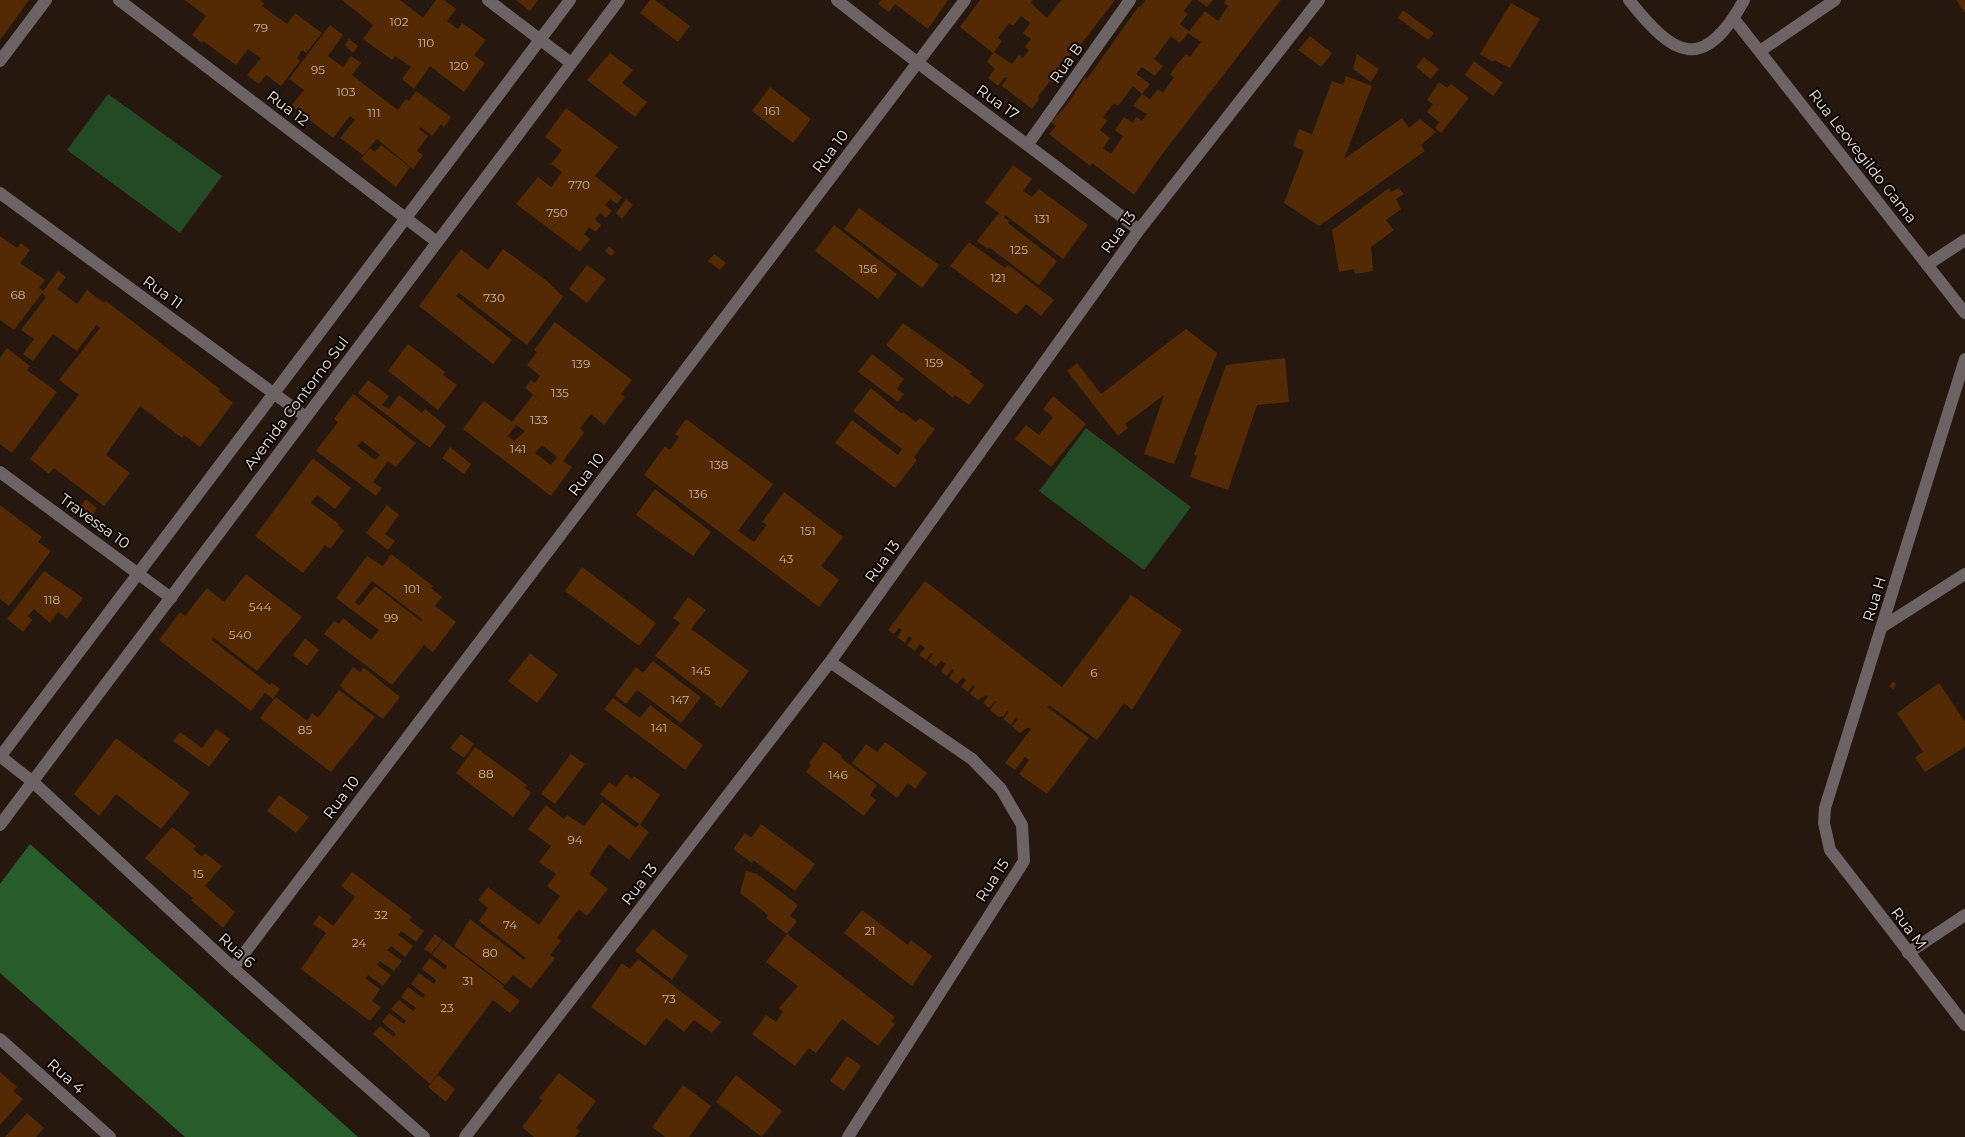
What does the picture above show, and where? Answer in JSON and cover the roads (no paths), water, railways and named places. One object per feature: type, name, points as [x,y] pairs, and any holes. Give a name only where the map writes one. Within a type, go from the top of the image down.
[{"type":"street","points":[[0,61],[46,0]]},
{"type":"street","name":"Rua 12","points":[[119,0],[437,242]]},
{"type":"street","points":[[488,0],[571,63]]},
{"type":"street","name":"Avenida Contorno Sul","points":[[0,756],[570,0]]},
{"type":"street","name":"Avenida Contorno Sul","points":[[0,826],[619,0]]},
{"type":"street","name":"Rua 17","points":[[837,0],[917,63],[1028,144],[1139,230]]},
{"type":"street","name":"Rua 10","points":[[233,968],[965,0]]},
{"type":"street","name":"Rua B","points":[[1028,144],[1130,0]]},
{"type":"street","name":"Rua 13","points":[[465,1137],[830,662],[1139,230],[1319,0]]},
{"type":"street","points":[[1629,0],[1664,40],[1679,48],[1694,50],[1709,45],[1734,19],[1744,0]]},
{"type":"street","points":[[1760,51],[1835,0]]},
{"type":"street","name":"Rua Leovegildo Gama","points":[[1734,19],[1965,314]]},
{"type":"street","name":"Rua 11","points":[[0,193],[306,417]]},
{"type":"street","points":[[1927,265],[1965,240]]},
{"type":"street","name":"Rua H","points":[[1830,850],[1824,823],[1825,808],[1965,359]]},
{"type":"street","name":"Travessa 10","points":[[0,472],[171,598]]},
{"type":"street","points":[[1882,627],[1965,574]]},
{"type":"street","name":"Rua 15","points":[[830,662],[972,759],[1002,789],[1022,825],[1024,861],[848,1137]]},
{"type":"street","name":"Rua 6","points":[[0,756],[33,782],[233,968],[424,1137]]},
{"type":"street","name":"Rua M","points":[[1830,850],[1965,1025]]},
{"type":"street","points":[[1908,953],[1965,916]]},
{"type":"street","name":"Rua 4","points":[[0,1040],[110,1137]]}]
